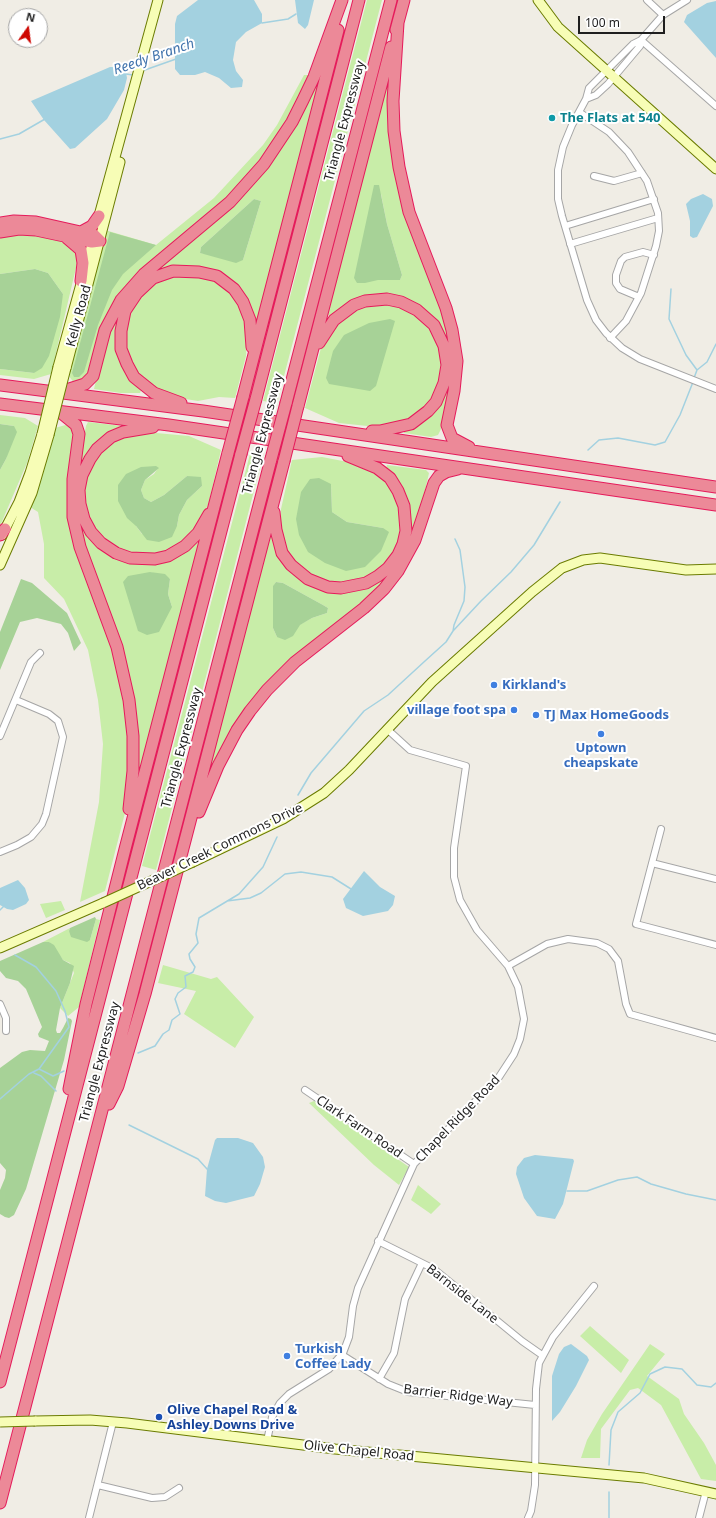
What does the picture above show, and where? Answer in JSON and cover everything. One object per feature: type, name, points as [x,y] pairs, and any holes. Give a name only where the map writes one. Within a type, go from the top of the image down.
[{"type":"highway","points":[[57,392],[85,384],[93,376],[105,330],[121,300],[144,274],[230,202],[264,164],[292,122],[306,95],[342,0]]},
{"type":"highway","points":[[63,1137],[62,1120],[86,1004],[346,0]]},
{"type":"highway","name":"Triangle Expressway","points":[[0,1382],[359,0]]},
{"type":"highway","name":"Triangle Expressway","points":[[0,1503],[390,0]]},
{"type":"highway","points":[[98,1125],[118,1086],[130,1049],[404,0]]},
{"type":"highway","points":[[398,23],[393,100],[394,131],[399,167],[409,212],[446,308],[452,330],[457,361],[454,390],[447,425],[452,438],[480,452]]},
{"type":"highway","points":[[81,232],[92,226],[99,216]]},
{"type":"highway","points":[[0,223],[14,221],[36,222],[81,232],[95,239]]},
{"type":"highway","points":[[0,232],[19,229],[36,230],[63,236],[95,239]]},
{"type":"highway","points":[[63,236],[76,244],[81,250],[83,263],[81,281]]},
{"type":"highway","points":[[203,411],[154,393],[134,376],[126,364],[122,349],[121,331],[125,310],[137,293],[153,278],[173,271],[199,272],[217,276],[234,289],[243,302],[250,320],[253,358]]},
{"type":"highway","points":[[312,354],[327,329],[342,312],[365,301],[376,299],[401,302],[417,310],[434,324],[441,336],[446,356],[447,373],[441,393],[428,411],[415,421],[403,427],[380,431],[344,431]]},
{"type":"highway","points":[[0,385],[203,411],[716,486]]},
{"type":"highway","points":[[0,404],[169,425],[716,505]]},
{"type":"highway","points":[[60,412],[76,425],[79,434],[73,479],[73,517],[80,547],[117,647],[129,700],[133,736],[133,771],[125,849]]},
{"type":"highway","points":[[169,425],[129,431],[111,437],[97,449],[82,475],[79,490],[82,512],[91,532],[101,543],[116,553],[130,558],[155,559],[168,556],[185,546],[192,539],[216,500]]},
{"type":"highway","points":[[273,503],[276,530],[282,553],[291,565],[308,580],[328,587],[354,587],[366,583],[388,568],[398,555],[406,531],[404,506],[398,491],[390,478],[378,468],[327,448]]},
{"type":"highway","points":[[185,843],[218,766],[237,730],[250,711],[267,690],[295,662],[364,608],[384,589],[398,571],[415,540],[434,483],[439,476],[446,472],[462,468]]},
{"type":"main road","name":"Kelly Road","points":[[62,367],[95,239],[99,216],[158,0]]},
{"type":"main road","points":[[538,0],[558,27],[716,169]]},
{"type":"main road","name":"Kelly Road","points":[[0,564],[32,493],[81,281],[115,185],[141,61]]},
{"type":"main road","name":"Kelly Road","points":[[0,540],[46,434]]},
{"type":"main road","name":"Beaver Creek Commons Drive","points":[[0,948],[193,862],[282,819],[311,803],[337,782],[432,682],[532,592],[562,568],[583,560],[600,558],[686,570],[716,568]]},
{"type":"main road","name":"Olive Chapel Road","points":[[0,1422],[113,1422],[267,1441],[644,1478],[716,1494]]},
{"type":"street","points":[[647,0],[663,15]]},
{"type":"street","points":[[687,0],[663,15],[641,40],[633,44],[605,70],[589,88],[586,99],[567,137],[559,164],[558,199],[570,244],[591,310],[599,325],[610,338],[632,355],[714,388]]},
{"type":"street","points":[[586,99],[596,95],[613,77],[640,46],[641,40]]},
{"type":"street","points":[[641,40],[716,106]]},
{"type":"street","points":[[579,112],[600,125],[622,145],[642,173],[654,199],[658,218],[659,231],[654,255],[639,297],[626,322],[610,338]]},
{"type":"street","points":[[594,176],[614,181],[642,173]]},
{"type":"street","points":[[565,226],[654,199]]},
{"type":"street","points":[[570,244],[658,218]]},
{"type":"street","points":[[639,297],[620,289],[616,283],[616,275],[621,261],[625,257],[643,252],[654,255]]},
{"type":"street","points":[[0,736],[31,662],[40,653]]},
{"type":"street","points":[[0,852],[32,837],[42,824],[46,814],[63,737],[58,721],[49,714],[16,700]]},
{"type":"street","name":"Chapel Ridge Road","points":[[267,1441],[272,1417],[283,1400],[329,1369],[342,1355],[349,1337],[353,1306],[358,1288],[414,1164],[487,1091],[514,1054],[520,1040],[524,1018],[518,987],[508,966],[477,930],[460,900],[454,877],[454,848],[466,766],[410,750],[387,729]]},
{"type":"street","points":[[661,829],[636,924],[716,945]]},
{"type":"street","points":[[652,863],[716,879]]},
{"type":"street","points":[[508,966],[547,944],[568,939],[597,943],[609,949],[618,961],[626,1004],[630,1014],[716,1038]]},
{"type":"street","points":[[0,1004],[6,1018],[6,1031]]},
{"type":"street","name":"Clark Farm Road","points":[[304,1090],[414,1164]]},
{"type":"street","name":"Barnside Lane","points":[[378,1241],[434,1269],[522,1341],[542,1355]]},
{"type":"street","points":[[379,1379],[394,1353],[405,1299],[422,1263]]},
{"type":"street","points":[[529,1518],[534,1493],[536,1468],[537,1374],[542,1355],[553,1337],[594,1286]]},
{"type":"street","name":"Barrier Ridge Way","points":[[342,1355],[379,1379],[408,1392],[536,1405]]},
{"type":"street","points":[[89,1518],[113,1422]]},
{"type":"street","points":[[98,1485],[152,1498],[166,1497],[179,1488]]},
{"type":"street","points":[[699,1518],[706,1491]]},
{"type":"green space","points":[[367,0],[382,0],[277,403],[263,401]]},
{"type":"green space","points":[[304,75],[310,75],[289,121],[254,171],[226,200],[137,275],[89,373],[83,381],[74,383],[69,376],[105,230],[156,245],[214,198],[263,145],[277,125]]},
{"type":"green space","points":[[387,75],[391,75],[393,155],[442,307],[450,341],[447,341],[413,303],[355,300],[331,316],[328,315],[334,283]],"holes":[[[381,194],[387,224],[402,275],[400,280],[378,280]]]},
{"type":"green space","points":[[317,78],[320,79],[258,328],[254,327],[249,306],[208,270],[148,278],[157,266],[231,205]],"holes":[[[254,199],[261,201],[243,260],[200,253],[201,247]]]},
{"type":"green space","points":[[374,185],[379,185],[387,224],[402,275],[400,280],[378,280],[357,283],[354,278]]},
{"type":"green space","points":[[254,199],[261,201],[243,260],[236,263],[200,253],[201,247]]},
{"type":"green space","points":[[110,232],[156,245],[123,274],[112,290],[98,325],[84,372],[79,377],[74,377],[72,373]]},
{"type":"green space","points":[[26,234],[65,241],[79,255],[51,374],[34,379],[0,375],[0,369],[34,373],[63,294],[48,273],[35,269],[0,274],[0,237]]},
{"type":"green space","points":[[35,269],[48,273],[63,294],[60,317],[49,356],[42,368],[34,373],[0,369],[0,274]]},
{"type":"green space","points":[[170,275],[205,276],[220,283],[231,293],[242,308],[247,336],[246,356],[235,398],[219,397],[198,401],[173,397],[147,386],[129,363],[124,332],[133,302],[155,281]]},
{"type":"green space","points":[[368,303],[399,304],[422,317],[441,345],[444,371],[433,401],[407,422],[377,427],[339,423],[305,408],[321,348],[328,332],[339,319]]},
{"type":"green space","points":[[117,314],[120,315],[117,325],[137,385],[141,390],[140,393],[121,393],[94,389],[104,345]]},
{"type":"green space","points":[[390,319],[395,321],[376,386],[370,391],[329,384],[326,378],[333,351],[344,335],[369,323]]},
{"type":"green space","points":[[445,393],[449,393],[441,429],[438,435],[431,437],[404,433],[404,431]]},
{"type":"green space","points":[[0,415],[25,418],[38,426],[27,463],[0,526],[0,470],[6,459],[14,426],[0,424]]},
{"type":"green space","points":[[88,422],[122,426],[77,472],[86,426]]},
{"type":"green space","points":[[0,424],[14,426],[17,432],[0,470]]},
{"type":"green space","points":[[69,424],[76,435],[69,482],[97,604],[120,671],[129,743],[126,809],[105,891],[80,902],[99,802],[103,744],[98,700],[88,650],[64,599],[44,578],[44,544],[38,512],[30,507],[55,428]]},
{"type":"green space","points":[[145,432],[189,436],[221,450],[209,502],[202,521],[178,547],[147,557],[116,549],[92,527],[85,511],[84,481],[89,466],[111,441],[125,434]],"holes":[[[141,467],[158,468],[154,474],[145,480],[141,490],[144,498],[151,502],[164,495],[187,476],[202,486],[187,500],[179,515],[177,526],[142,534],[136,526]]]},
{"type":"green space","points":[[250,454],[263,456],[156,870],[142,866]]},
{"type":"green space","points":[[322,457],[358,464],[385,477],[401,502],[403,531],[392,558],[373,576],[334,584],[309,576],[285,551],[280,524],[281,509],[292,460]],"holes":[[[331,484],[332,512],[347,522],[383,528],[325,563]]]},
{"type":"green space","points":[[387,465],[426,470],[429,473],[419,518],[409,545],[409,535],[386,468]]},
{"type":"green space","points":[[156,466],[159,468],[145,480],[141,490],[144,498],[151,502],[164,495],[187,476],[201,477],[202,486],[187,500],[179,515],[177,526],[172,537],[159,542],[147,540],[136,526],[127,518],[118,501],[118,485],[126,474],[141,467]]},
{"type":"green space","points":[[319,478],[331,484],[332,512],[347,522],[383,528],[389,532],[381,551],[365,567],[346,571],[325,563],[308,552],[299,535],[296,519],[301,492],[310,479]]},
{"type":"green space","points":[[79,517],[83,526],[139,563],[195,542],[198,543],[195,567],[138,786],[136,732],[80,533]],"holes":[[[150,572],[170,579],[168,594],[172,607]]]},
{"type":"green space","points":[[269,531],[272,532],[275,542],[319,588],[388,573],[390,575],[374,594],[301,653],[215,765],[211,764],[214,744]],"holes":[[[276,582],[283,583],[328,608],[327,613],[312,618],[277,637],[273,628],[273,587]]]},
{"type":"green space","points":[[150,572],[165,574],[170,579],[168,594],[172,607],[159,632],[147,635],[138,631],[123,582],[128,576]]},
{"type":"green space","points":[[21,579],[32,583],[67,613],[81,643],[74,651],[68,633],[61,624],[37,618],[20,622],[0,670],[0,632]]},
{"type":"green space","points":[[276,582],[283,583],[328,608],[327,613],[312,618],[300,625],[293,636],[285,640],[277,637],[273,628],[273,586]]},
{"type":"green space","points":[[61,901],[65,910],[46,918],[40,904]]},
{"type":"green space","points":[[95,917],[96,919],[90,940],[87,942],[71,937],[69,931],[70,928]]},
{"type":"green space","points":[[96,919],[100,920],[79,1007],[68,1016],[60,1008],[74,973],[70,963],[63,960],[49,942],[43,942],[70,928],[69,931],[90,940]]},
{"type":"green space","points":[[43,942],[49,942],[54,945],[63,960],[74,966],[70,983],[60,1008],[56,1030],[57,1033],[60,1033],[68,1018],[72,1021],[64,1060],[26,1189],[14,1215],[9,1218],[0,1214],[0,1190],[5,1178],[6,1170],[0,1163],[0,1068],[22,1052],[30,1050],[45,1051],[49,1041],[39,1037],[38,1034],[42,1027],[26,989],[18,981],[6,978],[0,971],[0,961]]},
{"type":"green space","points":[[163,965],[211,979],[217,977],[254,1017],[235,1048],[184,1014],[196,991],[158,983]]},
{"type":"green space","points":[[314,1101],[409,1167],[399,1185],[374,1165],[309,1103]]},
{"type":"green space","points":[[418,1185],[441,1204],[431,1214],[411,1200]]},
{"type":"green space","points":[[590,1326],[629,1360],[621,1373],[580,1336]]},
{"type":"green space","points":[[650,1344],[665,1354],[647,1376],[679,1399],[684,1414],[704,1443],[716,1465],[716,1481],[701,1479],[661,1405],[638,1388],[630,1390],[601,1429],[600,1458],[581,1458],[587,1440],[602,1414]]},
{"type":"water","points":[[198,0],[254,0],[262,14],[262,23],[246,32],[236,42],[233,60],[236,71],[243,80],[242,87],[231,88],[219,78],[205,72],[195,75],[180,75],[175,69],[175,24],[177,16]]},
{"type":"water","points":[[295,0],[314,0],[308,25],[305,29],[298,23]]},
{"type":"water","points":[[716,1],[716,58],[684,22],[687,15],[707,3]]},
{"type":"water","points":[[110,67],[125,67],[127,78],[124,90],[107,119],[75,148],[70,149],[44,120],[31,101]]},
{"type":"water","points":[[703,194],[712,199],[713,206],[697,237],[693,238],[690,236],[690,221],[686,204],[691,199]]},
{"type":"water","points":[[364,871],[380,887],[395,896],[393,905],[388,911],[363,916],[346,908],[343,899]]},
{"type":"water","points":[[18,880],[25,888],[29,900],[26,904],[13,910],[7,909],[0,905],[0,888]]},
{"type":"water","points":[[217,1138],[238,1138],[253,1143],[263,1157],[265,1167],[260,1184],[254,1196],[226,1203],[215,1201],[205,1196],[207,1169],[215,1140]]},
{"type":"water","points":[[535,1155],[573,1159],[574,1161],[563,1204],[555,1219],[537,1216],[524,1198],[516,1174],[517,1167],[524,1158]]},
{"type":"water","points":[[571,1344],[587,1356],[589,1360],[576,1386],[560,1412],[552,1421],[552,1376],[559,1354],[564,1347]]},
{"type":"waterway","name":"Reedy Branch","points":[[262,23],[288,19],[296,14]]},
{"type":"waterway","name":"Reedy Branch","points":[[142,71],[176,59]]},
{"type":"waterway","name":"Reedy Branch","points":[[126,74],[133,75]]},
{"type":"waterway","name":"Reedy Branch","points":[[0,139],[19,134],[45,119]]},
{"type":"waterway","points":[[671,289],[669,319],[686,355],[697,370]]},
{"type":"waterway","points":[[694,378],[697,370],[707,362],[716,344]]},
{"type":"waterway","points":[[588,450],[599,440],[618,438],[655,445],[665,442],[680,415],[693,382]]},
{"type":"waterway","points":[[298,795],[311,773],[364,711],[388,695],[446,642],[453,631],[511,572],[534,545],[560,502]]},
{"type":"waterway","points":[[453,631],[464,601],[465,587],[460,550],[455,539]]},
{"type":"waterway","points":[[138,1053],[155,1046],[163,1034],[169,1030],[172,1020],[180,1014],[175,999],[178,993],[186,987],[185,976],[193,972],[195,967],[189,954],[198,943],[196,934],[199,918],[239,894],[263,867],[277,837]]},
{"type":"waterway","points":[[227,901],[250,898],[261,893],[285,874],[301,872],[332,877],[351,889]]},
{"type":"waterway","points":[[0,910],[4,906]]},
{"type":"waterway","points":[[15,955],[36,967],[56,991],[65,1011],[69,1027],[39,1069]]},
{"type":"waterway","points":[[0,1099],[29,1074],[39,1069],[53,1076],[64,1071]]},
{"type":"waterway","points":[[34,1073],[41,1076],[56,1091]]},
{"type":"waterway","points":[[129,1125],[198,1159],[207,1169]]},
{"type":"waterway","points":[[567,1191],[587,1191],[618,1180],[637,1177],[651,1184],[686,1194],[716,1200]]},
{"type":"waterway","points":[[609,1465],[611,1430],[618,1412],[640,1393],[650,1374],[665,1367],[682,1369],[697,1385],[711,1387],[716,1383]]},
{"type":"waterway","points":[[609,1492],[609,1518]]},
{"type":"place","name":"The Flats at 540","points":[[552,118]]},
{"type":"place","name":"Kirkland's","points":[[494,685]]},
{"type":"place","name":"village foot spa","points":[[514,710]]},
{"type":"place","name":"TJ Max HomeGoods","points":[[536,715]]},
{"type":"place","name":"Uptown cheapskate","points":[[601,734]]},
{"type":"place","name":"Turkish Coffee Lady","points":[[287,1356]]},
{"type":"place","name":"Olive Chapel Road & Ashley Downs Drive","points":[[159,1417]]}]
